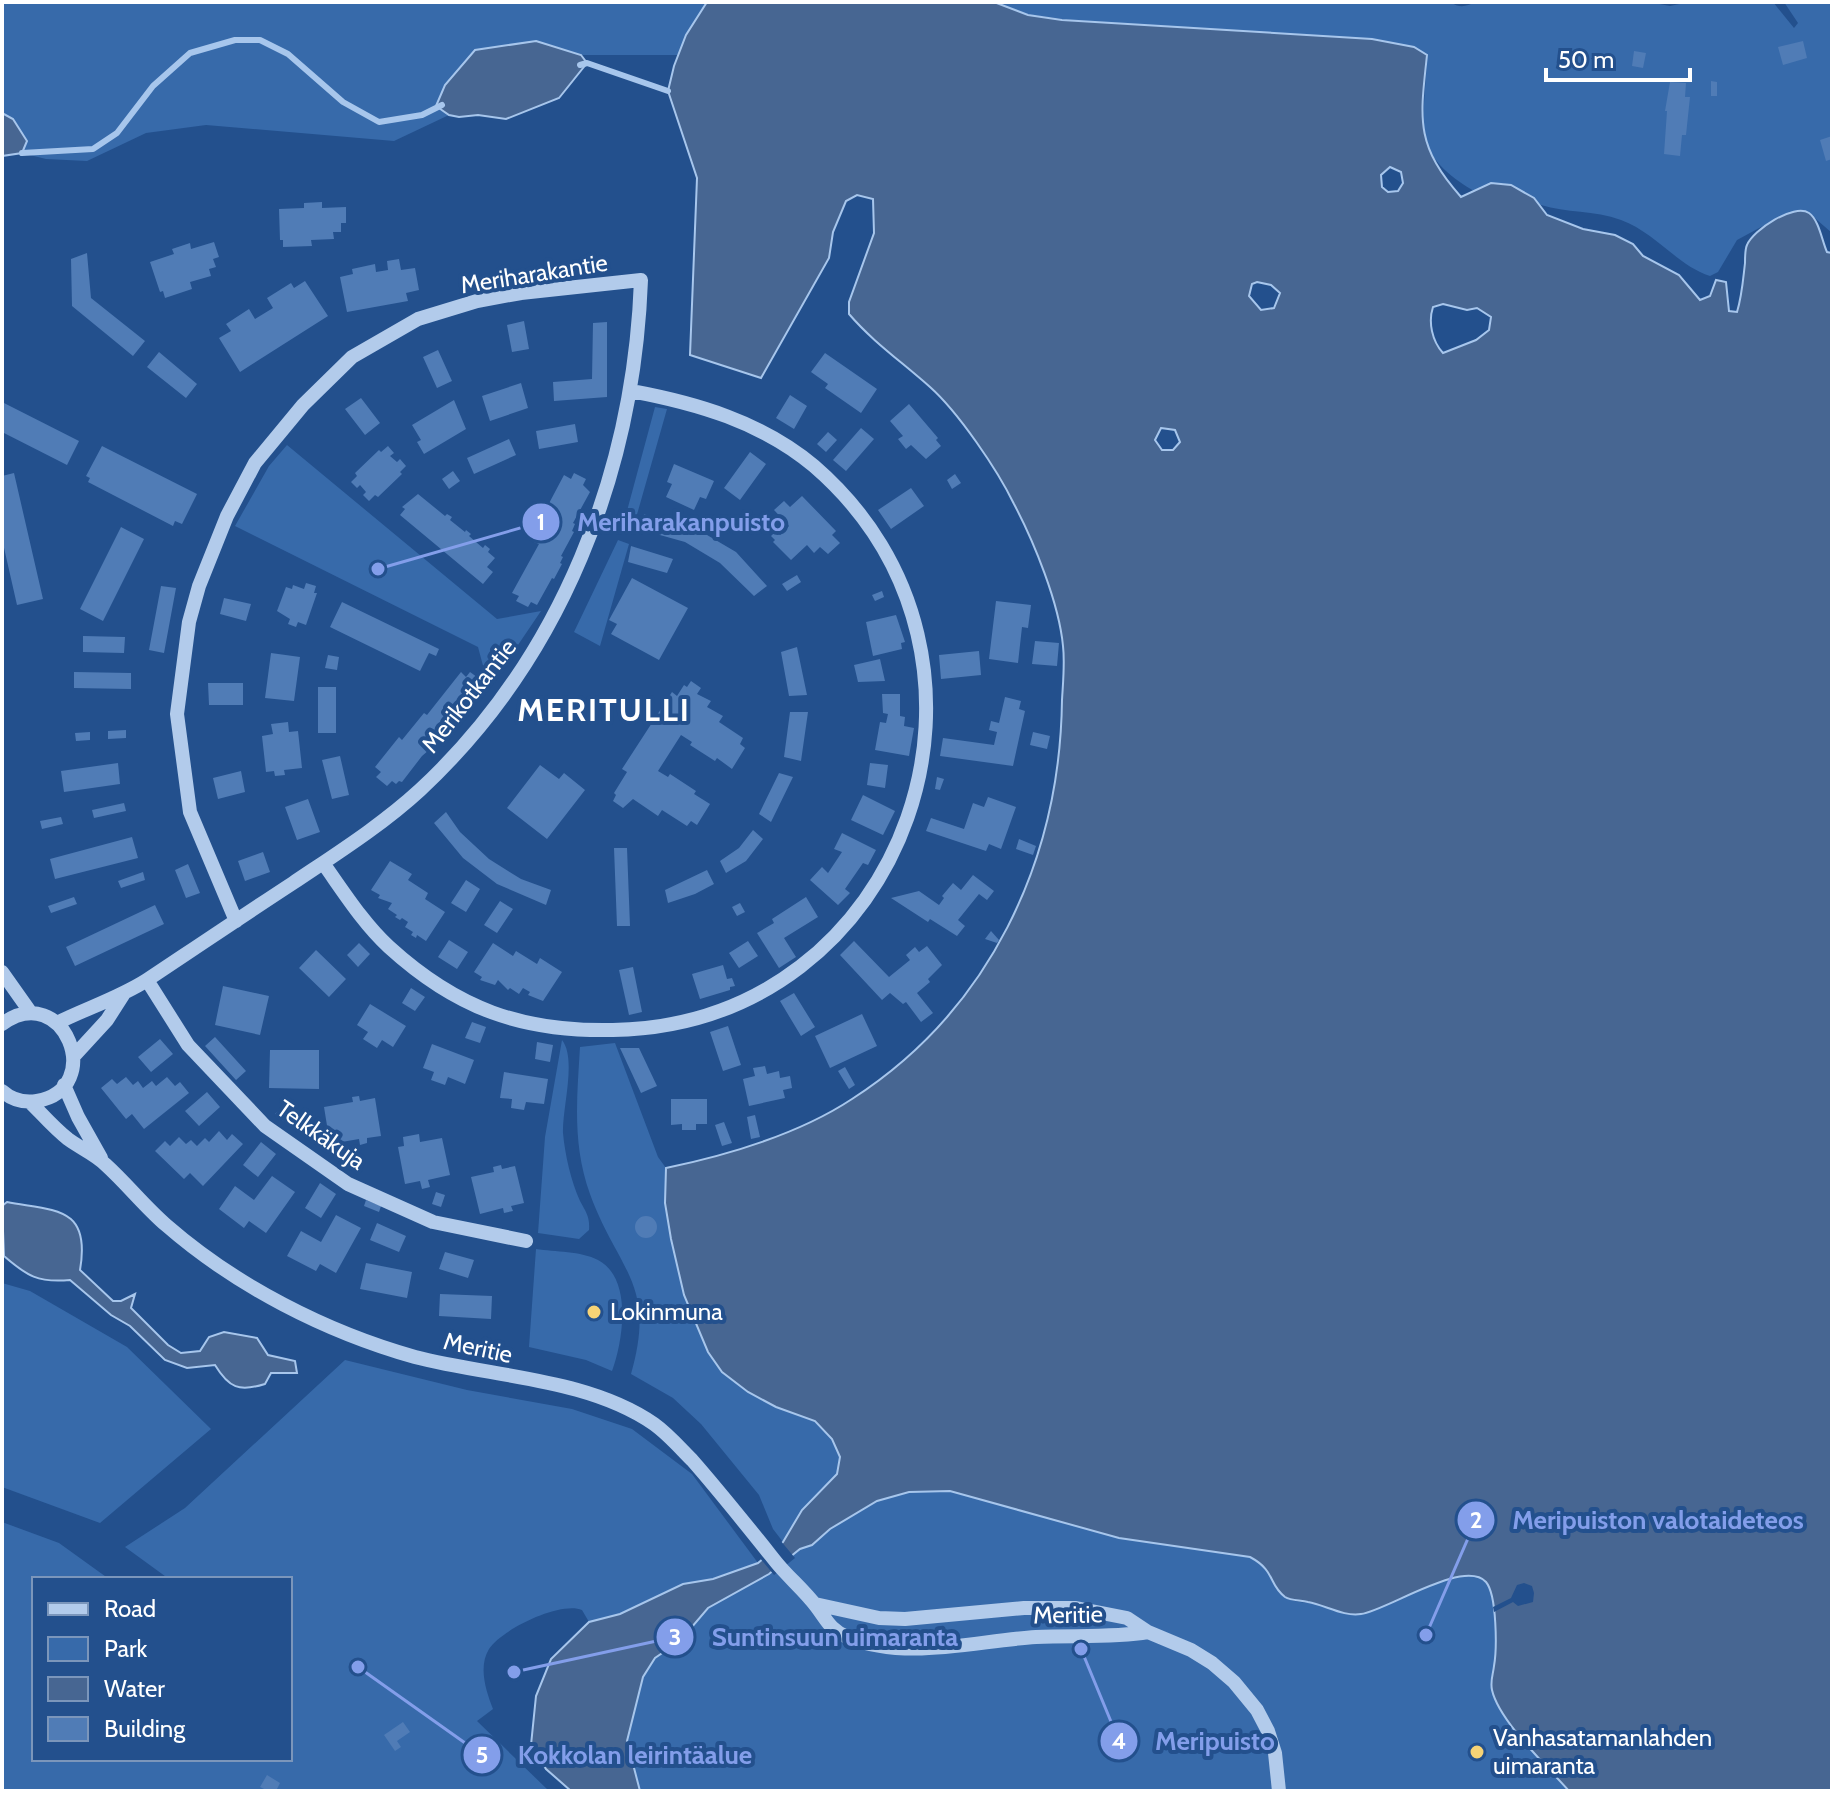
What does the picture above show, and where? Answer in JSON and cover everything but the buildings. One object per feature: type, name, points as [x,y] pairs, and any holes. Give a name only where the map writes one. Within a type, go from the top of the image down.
[{"type":"street","name":"Merikotkantie","points":[[57,1023],[95,1004],[123,995],[323,863],[419,790],[482,722],[538,641],[582,557],[613,471],[631,391],[639,334],[641,280]]},
{"type":"street","name":"Meriharakantie","points":[[236,921],[218,885],[190,812],[177,714],[189,622],[199,586],[227,516],[255,463],[303,405],[352,357],[418,319],[477,301],[521,293],[641,280]]},
{"type":"street","points":[[323,863],[387,946],[454,995],[490,1013],[528,1024],[577,1031],[634,1030],[696,1018],[730,1008],[763,992],[799,969],[847,926],[877,885],[894,855],[909,817],[919,784],[926,728],[927,691],[921,649],[910,610],[892,567],[867,524],[842,493],[812,464],[746,424],[719,413],[681,401],[631,391]]},
{"type":"street","points":[[2,972],[31,1013]]},
{"type":"street","name":"Telkkäkuja","points":[[147,980],[188,1045],[265,1126],[348,1184],[433,1222],[526,1241]]},
{"type":"street","name":"Merikotkantie","points":[[73,1057],[107,1020],[123,995]]},
{"type":"street","points":[[2,1024],[19,1015],[42,1015],[57,1023],[68,1035],[73,1057],[71,1073],[64,1085],[43,1100],[30,1102],[4,1095]]},
{"type":"street","name":"Meritie","points":[[64,1085],[103,1162]]},
{"type":"street","name":"Meritie","points":[[30,1102],[68,1139],[103,1162],[167,1226],[211,1259],[318,1321],[411,1355],[467,1370],[577,1389],[615,1401],[658,1426],[716,1487],[786,1574],[815,1604],[828,1625],[844,1636],[883,1647],[921,1648],[1026,1638],[1101,1634],[1122,1636],[1148,1632]]},
{"type":"street","name":"Meritie","points":[[815,1604],[879,1618],[905,1619],[1024,1608],[1076,1608],[1127,1618],[1148,1632],[1191,1650],[1234,1682],[1257,1710],[1268,1731],[1275,1753],[1279,1791]]},
{"type":"green space","points":[[2,2],[707,2],[678,55],[581,55],[536,41],[436,106],[449,115],[394,141],[206,125],[146,133],[87,161],[46,159],[22,153],[27,141],[13,119],[2,112]]},
{"type":"green space","points":[[994,2],[1450,2],[1462,6],[1475,2],[1649,2],[1670,6],[1689,2],[1773,2],[1794,28],[1798,23],[1784,2],[1832,2],[1832,233],[1809,213],[1787,213],[1737,240],[1718,272],[1710,276],[1688,265],[1645,233],[1621,220],[1541,205],[1505,184],[1487,185],[1474,191],[1451,175],[1437,162],[1427,146],[1424,119],[1427,55],[1414,47],[1372,39],[1070,20],[1025,14]]},
{"type":"green space","points":[[655,407],[667,409],[634,525],[624,522]]},
{"type":"green space","points":[[287,445],[497,619],[541,611],[489,688],[478,647],[235,526],[269,466]]},
{"type":"green space","points":[[618,540],[629,544],[600,646],[574,632]]},
{"type":"green space","points":[[562,1040],[569,1071],[564,1141],[574,1185],[589,1222],[589,1230],[579,1239],[538,1233],[545,1137]]},
{"type":"green space","points":[[615,1043],[658,1157],[666,1168],[665,1203],[684,1295],[776,1407],[815,1420],[832,1439],[840,1457],[837,1474],[791,1527],[783,1542],[773,1529],[759,1495],[701,1424],[673,1398],[631,1374],[640,1318],[637,1297],[590,1194],[580,1157],[577,1121],[580,1047]]},
{"type":"green space","points":[[536,1249],[584,1255],[598,1260],[609,1269],[621,1295],[622,1311],[622,1328],[612,1371],[586,1360],[529,1347]]},
{"type":"green space","points":[[2,1283],[30,1291],[127,1347],[211,1429],[100,1523],[2,1487]]},
{"type":"green space","points":[[345,1360],[467,1390],[572,1409],[632,1429],[692,1474],[758,1563],[713,1579],[683,1584],[620,1614],[589,1622],[582,1610],[572,1608],[546,1613],[518,1626],[489,1649],[484,1671],[493,1709],[477,1721],[549,1791],[2,1791],[2,1522],[59,1543],[106,1577],[32,1577],[32,1761],[292,1761],[292,1577],[166,1577],[125,1547],[185,1508]]},
{"type":"green space","points":[[950,1491],[1119,1538],[1250,1557],[1264,1567],[1276,1587],[1289,1599],[1326,1605],[1349,1614],[1378,1608],[1445,1580],[1476,1576],[1486,1582],[1492,1598],[1496,1648],[1491,1684],[1496,1702],[1525,1743],[1569,1791],[640,1791],[627,1741],[643,1677],[655,1658],[680,1641],[708,1608],[769,1574],[800,1549],[812,1545],[830,1529],[877,1501],[909,1492]]},
{"type":"water","points":[[707,2],[994,2],[1028,15],[1062,20],[1372,39],[1414,47],[1427,55],[1424,131],[1435,162],[1461,197],[1491,183],[1511,185],[1534,198],[1547,215],[1583,229],[1615,235],[1633,244],[1643,256],[1679,275],[1700,300],[1710,296],[1716,280],[1726,282],[1729,311],[1737,312],[1746,249],[1751,239],[1775,220],[1794,212],[1809,213],[1815,220],[1827,252],[1832,253],[1832,1791],[1569,1791],[1525,1743],[1496,1702],[1491,1684],[1496,1648],[1492,1598],[1486,1582],[1475,1576],[1443,1581],[1373,1611],[1348,1614],[1285,1597],[1264,1567],[1250,1557],[1119,1538],[950,1491],[909,1492],[877,1501],[830,1529],[812,1545],[800,1549],[769,1574],[708,1608],[680,1641],[655,1658],[643,1677],[627,1741],[640,1791],[571,1791],[546,1769],[531,1745],[536,1696],[551,1659],[589,1622],[620,1614],[683,1584],[713,1579],[758,1563],[783,1542],[802,1510],[837,1474],[840,1457],[832,1439],[815,1421],[776,1407],[748,1392],[722,1372],[708,1352],[684,1295],[671,1239],[665,1203],[666,1168],[762,1142],[809,1123],[852,1099],[900,1063],[942,1022],[978,977],[1008,927],[1031,874],[1048,818],[1058,760],[1064,666],[1061,629],[1044,573],[1022,519],[987,458],[953,411],[849,314],[849,302],[874,233],[873,199],[857,195],[846,201],[833,232],[829,258],[761,378],[690,355],[697,178],[668,91],[686,35]],"holes":[[[1390,167],[1401,172],[1403,183],[1398,191],[1388,192],[1382,187],[1381,175]],[[1252,284],[1271,285],[1280,293],[1274,308],[1261,310],[1249,296]],[[1443,304],[1467,310],[1477,308],[1491,317],[1489,330],[1476,340],[1443,353],[1432,331],[1433,307]],[[1161,428],[1175,430],[1180,442],[1173,450],[1162,450],[1155,440]]]},
{"type":"water","points":[[536,41],[581,55],[587,63],[559,98],[506,119],[478,115],[459,117],[449,115],[436,106],[445,85],[475,50]]},
{"type":"water","points":[[2,113],[13,119],[27,141],[22,153],[2,156]]},
{"type":"water","points":[[7,1202],[66,1215],[80,1234],[80,1270],[113,1301],[121,1301],[135,1294],[131,1308],[168,1345],[181,1353],[200,1351],[209,1337],[224,1332],[257,1338],[268,1355],[295,1361],[297,1373],[271,1373],[265,1384],[241,1388],[225,1379],[215,1365],[187,1368],[165,1360],[130,1326],[111,1315],[70,1280],[34,1277],[4,1256],[2,1206]]},
{"type":"pier","points":[[780,1540],[795,1558],[774,1575],[759,1557]]},
{"type":"pier","points":[[1524,1583],[1532,1586],[1533,1602],[1518,1606],[1513,1602],[1494,1612],[1493,1607],[1511,1598],[1517,1585]]},
{"type":"waterway","points":[[22,153],[93,149],[117,133],[153,86],[190,53],[235,40],[260,40],[288,54],[343,102],[379,122],[422,115],[442,105]]},
{"type":"waterway","points":[[580,65],[587,63],[668,91]]},
{"type":"place","name":"Meriharakanpuisto","points":[[378,569]]},
{"type":"place","name":"Lokinmuna","points":[[594,1312]]},
{"type":"place","name":"Meripuiston valotaideteos","points":[[1426,1635]]},
{"type":"place","name":"Meripuisto","points":[[1081,1649]]},
{"type":"place","name":"Kokkolan leirintäalue","points":[[358,1667]]},
{"type":"place","name":"Suntinsuun uimaranta","points":[[514,1672]]},
{"type":"place","name":"Vanhasatamanlahden uimaranta","points":[[1477,1752]]},
{"type":"district","name":"MERITULLI","points":[[604,710]]}]
